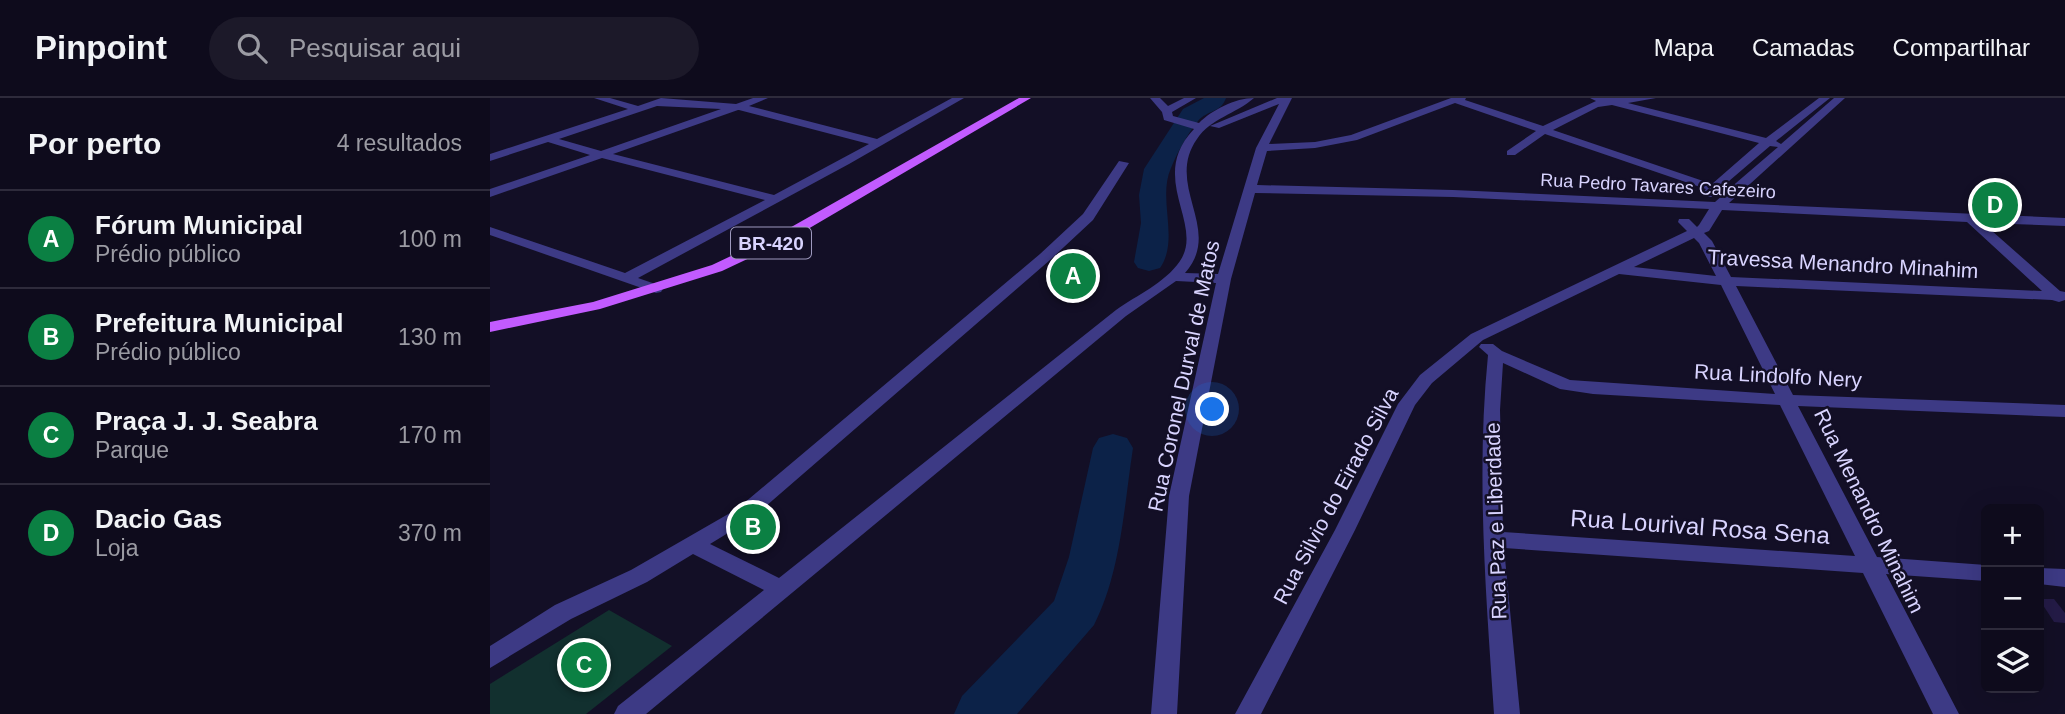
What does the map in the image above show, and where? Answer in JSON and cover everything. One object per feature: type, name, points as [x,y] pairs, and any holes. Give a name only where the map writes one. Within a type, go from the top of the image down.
[{"type":"main road","name":"BR-420","points":[[490,327],[556,315],[656,289],[717,268],[780,238],[1026,98]]},
{"type":"street","points":[[599,98],[639,109]]},
{"type":"street","points":[[492,156],[672,98]]},
{"type":"street","points":[[490,193],[763,98]]},
{"type":"street","points":[[627,278],[959,98]]},
{"type":"street","points":[[1155,98],[1167,111],[1168,118],[1196,131],[1287,98]]},
{"type":"street","points":[[1167,111],[1187,103],[1191,98]]},
{"type":"street","points":[[627,714],[1121,313],[1185,266],[1193,252],[1194,242],[1179,172],[1196,131],[1249,98]]},
{"type":"street","name":"Rua Coronel Durval de Matos","points":[[1164,714],[1179,496],[1224,279],[1262,148],[1287,98]]},
{"type":"street","points":[[1595,98],[1786,146]]},
{"type":"street","points":[[1511,153],[1544,130],[1587,108],[1609,101],[1651,98]]},
{"type":"street","points":[[1825,98],[1714,188],[1691,224],[1704,228],[1717,207],[1840,98]]},
{"type":"street","points":[[1262,148],[1315,145],[1353,138],[1458,99],[1731,194]]},
{"type":"street","points":[[657,103],[739,107],[878,143]]},
{"type":"street","points":[[548,139],[600,155],[777,198]]},
{"type":"street","points":[[490,658],[563,612],[639,576],[694,545],[744,514],[783,484],[1088,217],[1124,163]]},
{"type":"street","name":"Rua Pedro Tavares Cafezeiro","points":[[1249,189],[1414,190],[1691,224],[1717,207],[2065,222]]},
{"type":"street","points":[[1970,218],[2062,298]]},
{"type":"street","name":"Rua Silvio do Eirado Silva","points":[[1248,714],[1345,530],[1407,404],[1426,379],[1477,337],[1620,270],[1691,224]]},
{"type":"street","name":"Rua Menandro Minahim","points":[[1691,224],[1726,281],[1789,400],[1869,565],[1946,714]]},
{"type":"street","points":[[490,231],[656,289]]},
{"type":"street","name":"Travessa Menandro Minahim","points":[[1620,270],[1726,281],[2062,298]]},
{"type":"street","points":[[1172,277],[1224,279]]},
{"type":"street","points":[[1477,337],[1496,354]]},
{"type":"street","name":"Rua Lindolfo Nery","points":[[1496,354],[1566,385],[1593,389],[2065,411]]},
{"type":"street","name":"Rua Paz e Liberdade","points":[[1496,354],[1491,410],[1493,539],[1507,714]]},
{"type":"street","name":"Rua Lourival Rosa Sena","points":[[1493,539],[1981,573]]},
{"type":"street","points":[[694,545],[782,589]]},
{"type":"street","points":[[2044,576],[2065,578]]},
{"type":"green space","points":[[609,610],[672,646],[586,714],[490,714],[490,684]]},
{"type":"building","points":[[2044,599],[2054,599],[2065,613],[2065,623],[2054,622],[2044,607]]},
{"type":"waterway","points":[[1149,262],[1155,223],[1152,195],[1157,169],[1191,114],[1213,104],[1215,98]]},
{"type":"waterway","points":[[982,714],[1076,611],[1092,557],[1113,448]]},
{"type":"place","name":"Dacio Gas","points":[[1995,205]]},
{"type":"place","name":"Fórum Municipal","points":[[1073,276]]},
{"type":"place","name":"Prefeitura Municipal","points":[[753,527]]},
{"type":"place","name":"Praça J. J. Seabra","points":[[584,665]]}]
